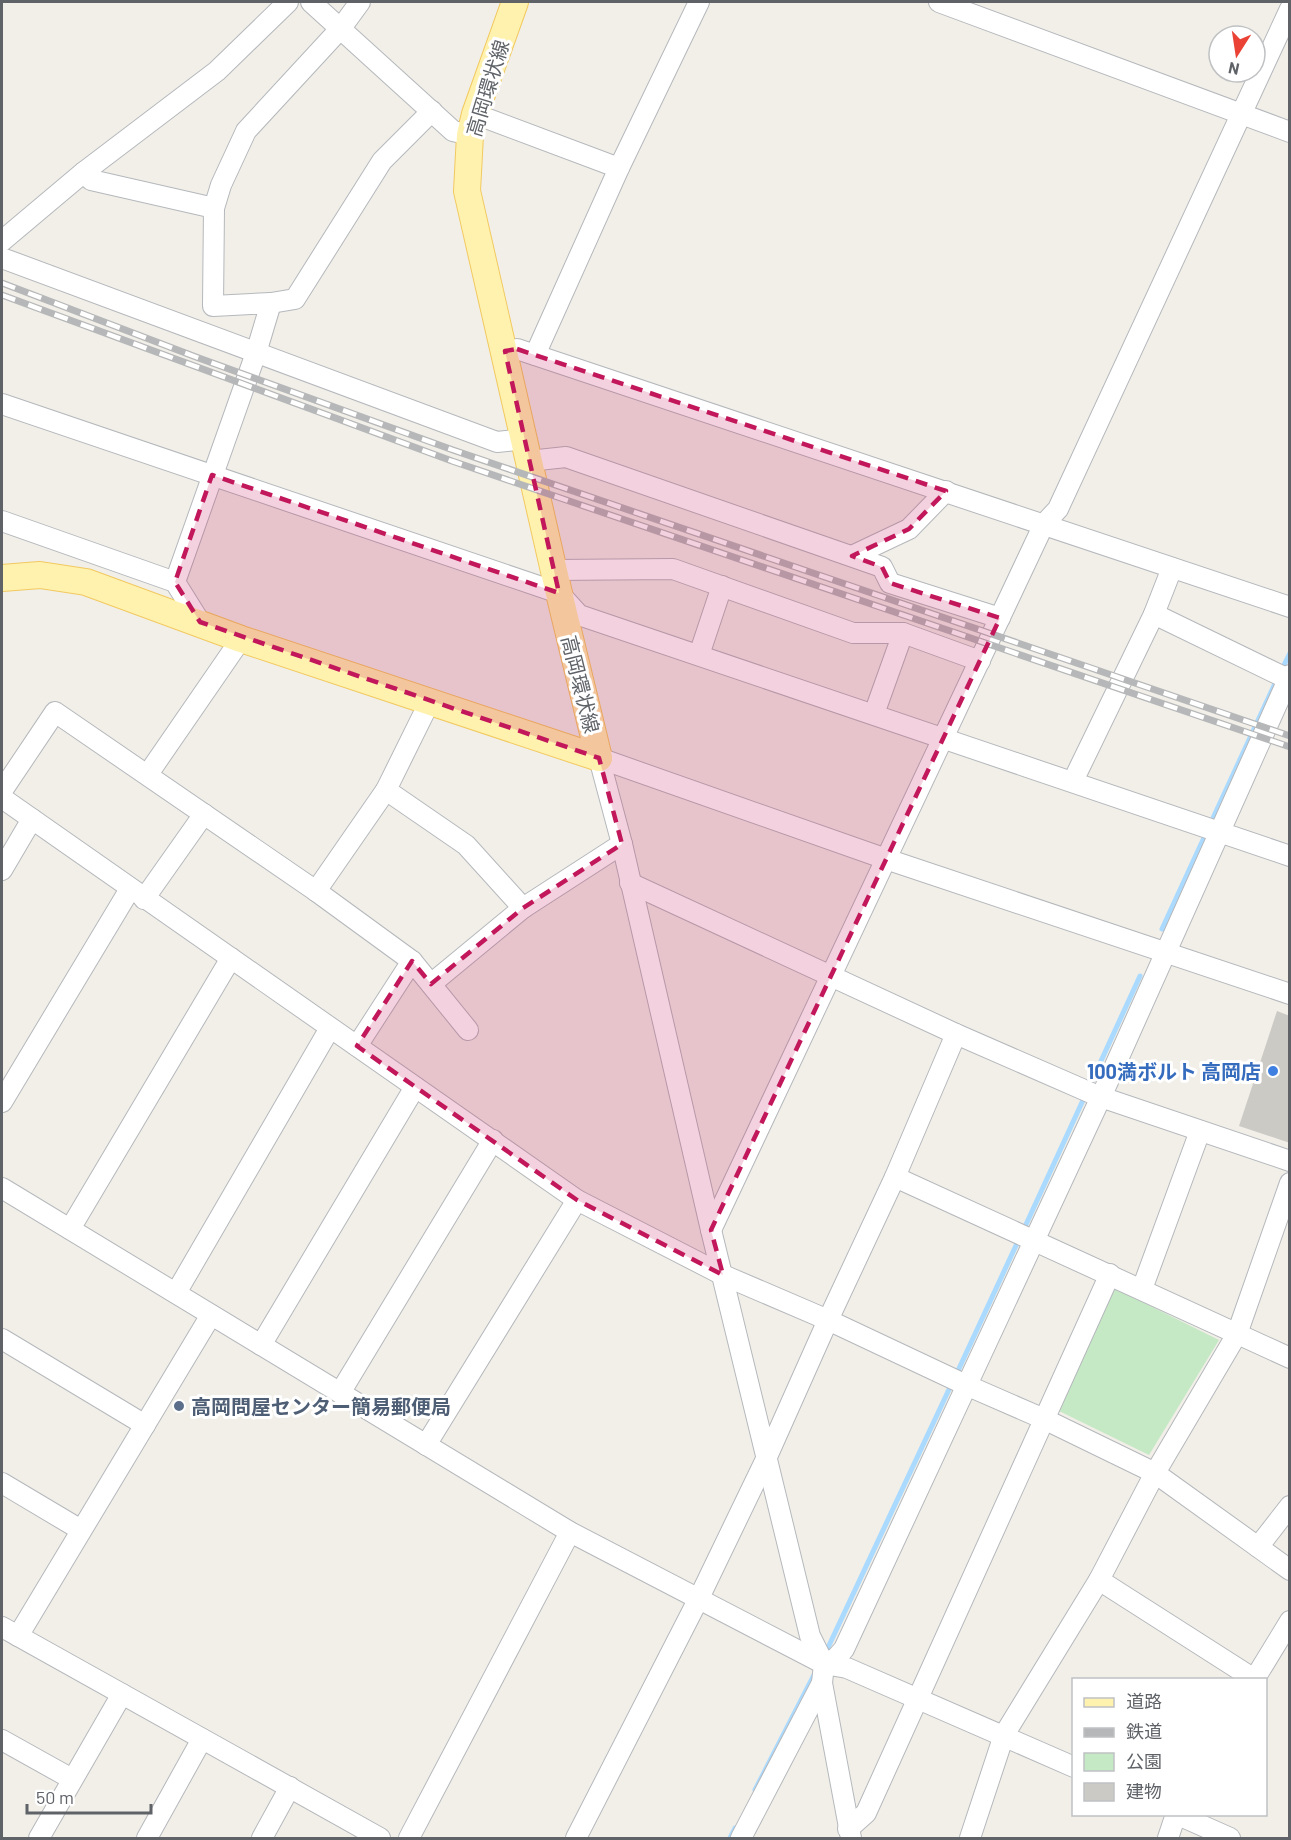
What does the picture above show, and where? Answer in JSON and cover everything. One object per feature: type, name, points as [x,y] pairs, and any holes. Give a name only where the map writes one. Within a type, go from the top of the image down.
[{"type":"main road","name":"高岡環状線","points":[[515,2],[473,124],[467,191],[599,758]]},
{"type":"main road","name":"高岡環状線","points":[[2,578],[40,575],[86,582],[200,622],[241,639],[599,758]]},
{"type":"street","points":[[2,241],[84,172],[217,71],[288,2]]},
{"type":"street","points":[[311,2],[453,131],[473,124],[619,168]]},
{"type":"street","points":[[360,2],[341,28],[246,131],[214,208],[213,306],[271,303],[295,299],[382,161],[432,111]]},
{"type":"street","points":[[535,355],[619,168],[699,2]]},
{"type":"street","points":[[939,2],[1290,132]]},
{"type":"street","points":[[711,1230],[1044,524],[1058,508],[1290,9]]},
{"type":"street","points":[[84,172],[91,180],[214,208]]},
{"type":"street","points":[[2,258],[496,442],[566,457],[852,556],[882,567],[890,583],[1000,618]]},
{"type":"street","points":[[175,582],[271,303]]},
{"type":"street","points":[[505,351],[517,349],[1290,607]]},
{"type":"street","points":[[2,404],[212,475],[557,582],[673,569],[853,633],[903,633],[980,661]]},
{"type":"street","points":[[852,556],[909,529],[946,491]]},
{"type":"street","points":[[2,521],[175,582],[200,622]]},
{"type":"street","points":[[1073,781],[1154,614],[1172,568]]},
{"type":"street","points":[[557,582],[579,615],[1290,856]]},
{"type":"street","points":[[699,656],[722,586]]},
{"type":"street","points":[[741,1839],[819,1663],[836,1658],[844,1649],[1165,952],[1284,677],[1154,614]]},
{"type":"street","points":[[874,714],[903,633]]},
{"type":"street","points":[[147,774],[241,639]]},
{"type":"street","points":[[316,891],[386,790],[429,703]]},
{"type":"street","points":[[2,792],[55,712],[316,891],[412,961],[468,1030]]},
{"type":"street","points":[[599,758],[622,844],[766,1458],[810,1636],[819,1663],[850,1834]]},
{"type":"street","points":[[599,758],[886,859],[1290,994]]},
{"type":"street","points":[[386,790],[466,845],[523,908]]},
{"type":"street","points":[[2,798],[577,1200],[723,1275],[828,1320],[965,1385],[1044,1419],[1155,1473],[1290,1570]]},
{"type":"street","points":[[2,1102],[137,893],[204,814]]},
{"type":"street","points":[[2,870],[32,819]]},
{"type":"street","points":[[431,984],[523,908],[622,844]]},
{"type":"street","points":[[630,883],[956,1034],[1077,1087],[1290,1161]]},
{"type":"street","points":[[70,1229],[231,958]]},
{"type":"street","points":[[357,1046],[412,961]]},
{"type":"street","points":[[176,1293],[330,1028]]},
{"type":"street","points":[[576,1839],[699,1598],[766,1458],[895,1177],[956,1034]]},
{"type":"street","points":[[261,1346],[415,1087]]},
{"type":"street","points":[[1142,1289],[1200,1131]]},
{"type":"street","points":[[340,1393],[493,1140]]},
{"type":"street","points":[[895,1177],[1290,1358]]},
{"type":"street","points":[[970,1839],[1004,1735],[1099,1580],[1155,1473],[1238,1334],[1290,1183]]},
{"type":"street","points":[[2,1188],[570,1532],[819,1663],[847,1668],[1072,1766]]},
{"type":"street","points":[[426,1445],[577,1200]]},
{"type":"street","points":[[850,1834],[866,1813],[1110,1274]]},
{"type":"street","points":[[211,1315],[81,1530],[10,1631],[380,1839]]},
{"type":"street","points":[[2,1339],[145,1425]]},
{"type":"street","points":[[2,1483],[81,1530]]},
{"type":"street","points":[[1258,1547],[1290,1506]]},
{"type":"street","points":[[409,1839],[570,1532]]},
{"type":"street","points":[[1099,1580],[1252,1678]]},
{"type":"street","points":[[1255,1678],[1290,1621]]},
{"type":"street","points":[[39,1839],[122,1694]]},
{"type":"street","points":[[147,1839],[202,1739]]},
{"type":"street","points":[[2,1740],[72,1779]]},
{"type":"street","points":[[262,1839],[290,1787]]},
{"type":"street","points":[[1168,1839],[1176,1816]]},
{"type":"street","points":[[1178,1816],[1230,1839]]},
{"type":"highlighted area","points":[[517,349],[946,491],[909,529],[852,556],[882,567],[890,583],[1000,618],[711,1230],[723,1275],[577,1200],[357,1046],[412,961],[431,984],[523,908],[622,844],[599,758],[200,622],[175,582],[212,475],[559,593],[505,351]]},
{"type":"green space","points":[[1114,1288],[1219,1340],[1149,1455],[1057,1410]]},
{"type":"building","name":"100満ボルト 高岡店","points":[[1277,1011],[1290,1016],[1290,1143],[1239,1126]]},
{"type":"waterway","points":[[1281,671],[1290,653]]},
{"type":"waterway","points":[[1162,929],[1277,679]]},
{"type":"waterway","points":[[1023,1231],[1140,976]]},
{"type":"waterway","points":[[956,1375],[1019,1239]]},
{"type":"waterway","points":[[825,1654],[952,1383]]},
{"type":"waterway","points":[[755,1790],[815,1673]]},
{"type":"waterway","points":[[730,1838],[735,1828]]},
{"type":"railway","points":[[2,283],[196,357],[453,450],[1290,736]]},
{"type":"railway","points":[[2,295],[452,461],[1290,747]]},
{"type":"place","name":"100満ボルト 高岡店","points":[[1273,1071]]},
{"type":"place","name":"高岡問屋センター簡易郵便局","points":[[179,1406]]}]
